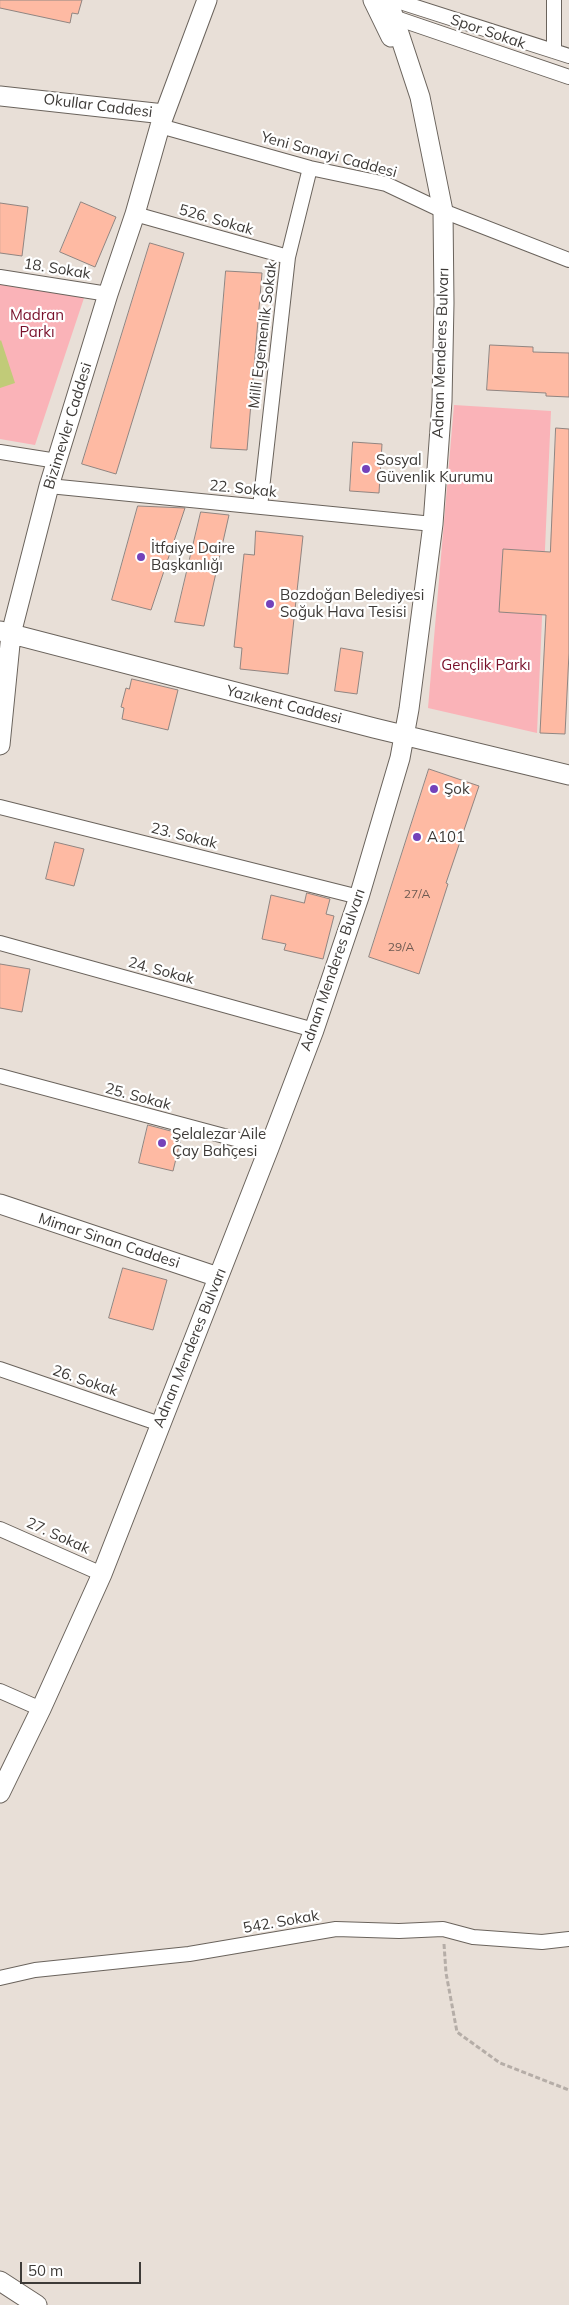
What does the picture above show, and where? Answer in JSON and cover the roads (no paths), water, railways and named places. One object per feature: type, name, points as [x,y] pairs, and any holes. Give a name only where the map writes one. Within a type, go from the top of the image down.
[{"type":"main road","name":"Okullar Caddesi","points":[[0,96],[162,120],[207,0]]},
{"type":"main road","name":"Adnan Menderes Bulvarı","points":[[373,0],[420,97]]},
{"type":"main road","name":"Adnan Menderes Bulvarı","points":[[0,1793],[41,1709],[102,1574],[269,1148],[314,1030],[359,897],[400,758],[433,524],[442,401],[443,211],[420,97],[395,9],[388,0]]},
{"type":"main road","name":"Bizimevler Caddesi","points":[[0,745],[5,633],[108,294],[135,214],[162,120]]},
{"type":"main road","name":"Yazıkent Caddesi","points":[[5,633],[569,775]]},
{"type":"main road","name":"Mimar Sinan Caddesi","points":[[0,1204],[218,1277]]},
{"type":"main road","points":[[0,2281],[37,2305]]},
{"type":"street","points":[[554,0],[554,51]]},
{"type":"street","name":"Spor Sokak","points":[[395,9],[569,56]]},
{"type":"street","name":"Spor Sokak","points":[[395,9],[569,77]]},
{"type":"street","name":"Yeni Sanayi Caddesi","points":[[162,120],[310,168],[386,184],[443,211],[569,260]]},
{"type":"street","name":"Milli Egemenlik Sokak","points":[[260,507],[288,257],[310,168]]},
{"type":"street","name":"526. Sokak","points":[[135,214],[288,257]]},
{"type":"street","name":"18. Sokak","points":[[0,277],[108,294]]},
{"type":"street","points":[[0,452],[57,461]]},
{"type":"street","name":"22. Sokak","points":[[50,486],[433,524]]},
{"type":"street","name":"23. Sokak","points":[[0,807],[359,897]]},
{"type":"street","name":"24. Sokak","points":[[0,943],[314,1030]]},
{"type":"street","name":"25. Sokak","points":[[0,1076],[269,1148]]},
{"type":"street","name":"26. Sokak","points":[[0,1370],[160,1424]]},
{"type":"street","name":"27. Sokak","points":[[0,1529],[102,1574]]},
{"type":"street","points":[[0,1691],[41,1709]]},
{"type":"street","name":"542. Sokak","points":[[0,1978],[34,1970],[189,1954],[336,1929],[398,1931],[442,1929],[473,1937],[542,1942],[569,1938]]},
{"type":"place","name":"Sosyal Güvenlik Kurumu","points":[[366,469]]},
{"type":"place","name":"İtfaiye Daire Başkanlığı","points":[[141,557]]},
{"type":"place","name":"Bozdoğan Belediyesi Soğuk Hava Tesisi","points":[[270,604]]},
{"type":"place","name":"Şok","points":[[434,789]]},
{"type":"place","name":"A101","points":[[417,837]]},
{"type":"place","name":"Şelalezar Aile Çay Bahçesi","points":[[162,1143]]},
{"type":"park label","name":"Madran Parkı","points":[[37,324]]},
{"type":"park label","name":"Gençlik Parkı","points":[[486,665]]}]
